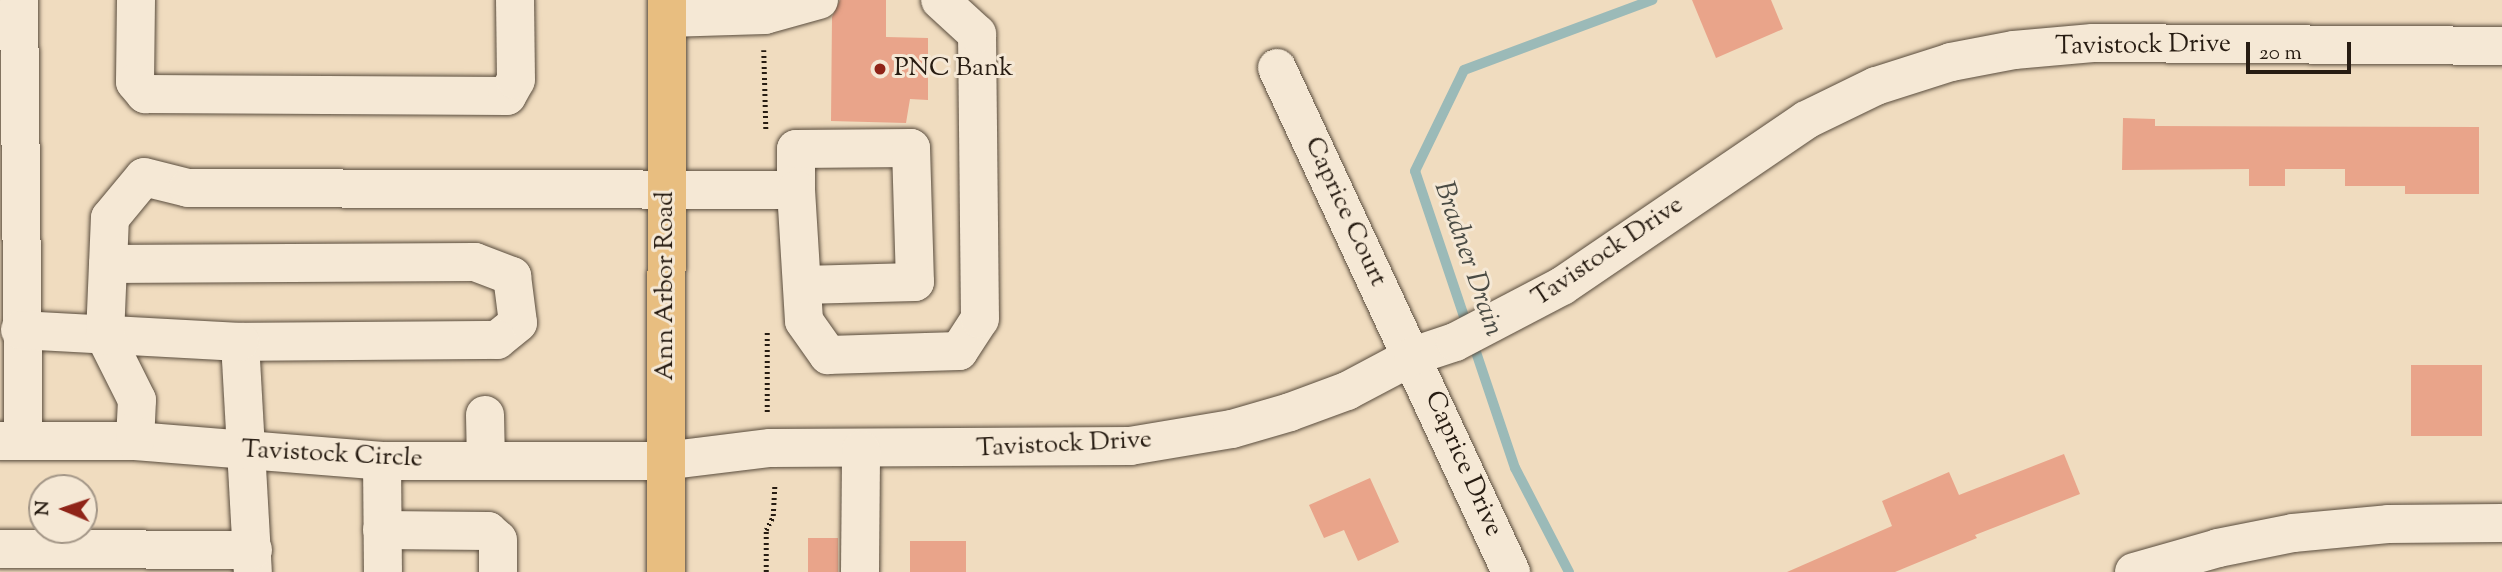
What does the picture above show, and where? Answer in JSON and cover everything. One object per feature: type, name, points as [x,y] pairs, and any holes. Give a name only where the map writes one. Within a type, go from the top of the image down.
[{"type":"main road","name":"Ann Arbor Road","points":[[666,572],[664,461],[667,9]]},
{"type":"street","points":[[12,441],[19,0]]},
{"type":"street","points":[[136,0],[135,82],[145,94],[493,96],[507,96],[516,80],[515,0]]},
{"type":"street","points":[[667,9],[765,15],[819,0]]},
{"type":"street","points":[[802,285],[915,282],[911,148],[796,149],[796,190],[804,321],[828,355],[959,351],[980,318],[977,34],[940,0]]},
{"type":"street","name":"Tavistock Drive","points":[[664,461],[770,448],[861,450],[1130,446],[1232,429],[1347,391],[1413,356],[1455,342],[1562,286],[1806,120],[1876,86],[1951,62],[2014,50],[2093,43],[2502,46]]},
{"type":"street","name":"Caprice Court","points":[[1277,68],[1413,356]]},
{"type":"street","points":[[135,441],[138,400],[105,336],[110,218],[144,177],[188,188],[796,190]]},
{"type":"street","points":[[13,316],[105,336],[240,342],[497,340],[518,323],[512,276],[475,262],[108,264]]},
{"type":"street","points":[[0,550],[253,561],[240,342]]},
{"type":"street","name":"Caprice Drive","points":[[1413,356],[1511,572]]},
{"type":"street","points":[[485,415],[486,461]]},
{"type":"street","name":"Tavistock Circle","points":[[12,441],[135,441],[382,461],[664,461]]},
{"type":"street","points":[[860,572],[861,450]]},
{"type":"street","points":[[382,461],[383,572]]},
{"type":"street","points":[[2134,572],[2218,548],[2293,533],[2388,524],[2502,523]]},
{"type":"street","points":[[382,530],[488,531],[498,540],[498,572]]},
{"type":"path","points":[[764,41],[766,134]]},
{"type":"path","points":[[766,572],[766,530],[773,516],[775,481]]},
{"type":"building","name":"PNC Bank","points":[[840,0],[886,0],[886,37],[928,38],[928,100],[910,99],[906,123],[831,121],[832,17]]},
{"type":"building","points":[[1692,0],[1771,0],[1783,29],[1716,58]]},
{"type":"building","points":[[2123,118],[2155,119],[2155,126],[2479,127],[2479,194],[2405,194],[2405,186],[2345,186],[2345,169],[2285,169],[2285,186],[2249,186],[2249,169],[2122,170]]},
{"type":"building","points":[[2411,365],[2482,365],[2482,436],[2411,436]]},
{"type":"building","points":[[2064,454],[2080,494],[1975,535],[1977,538],[1895,572],[1787,572],[1892,526],[1882,501],[1949,472],[1959,495]]},
{"type":"building","points":[[1370,478],[1399,542],[1358,561],[1344,530],[1324,538],[1309,505]]},
{"type":"building","points":[[808,538],[838,538],[838,572],[808,572]]},
{"type":"building","points":[[910,541],[966,541],[966,572],[910,572]]},
{"type":"waterway","name":"Bradner Drain","points":[[1569,572],[1515,468],[1415,171],[1464,70],[1652,0]]},
{"type":"place","name":"PNC Bank","points":[[880,69]]}]
